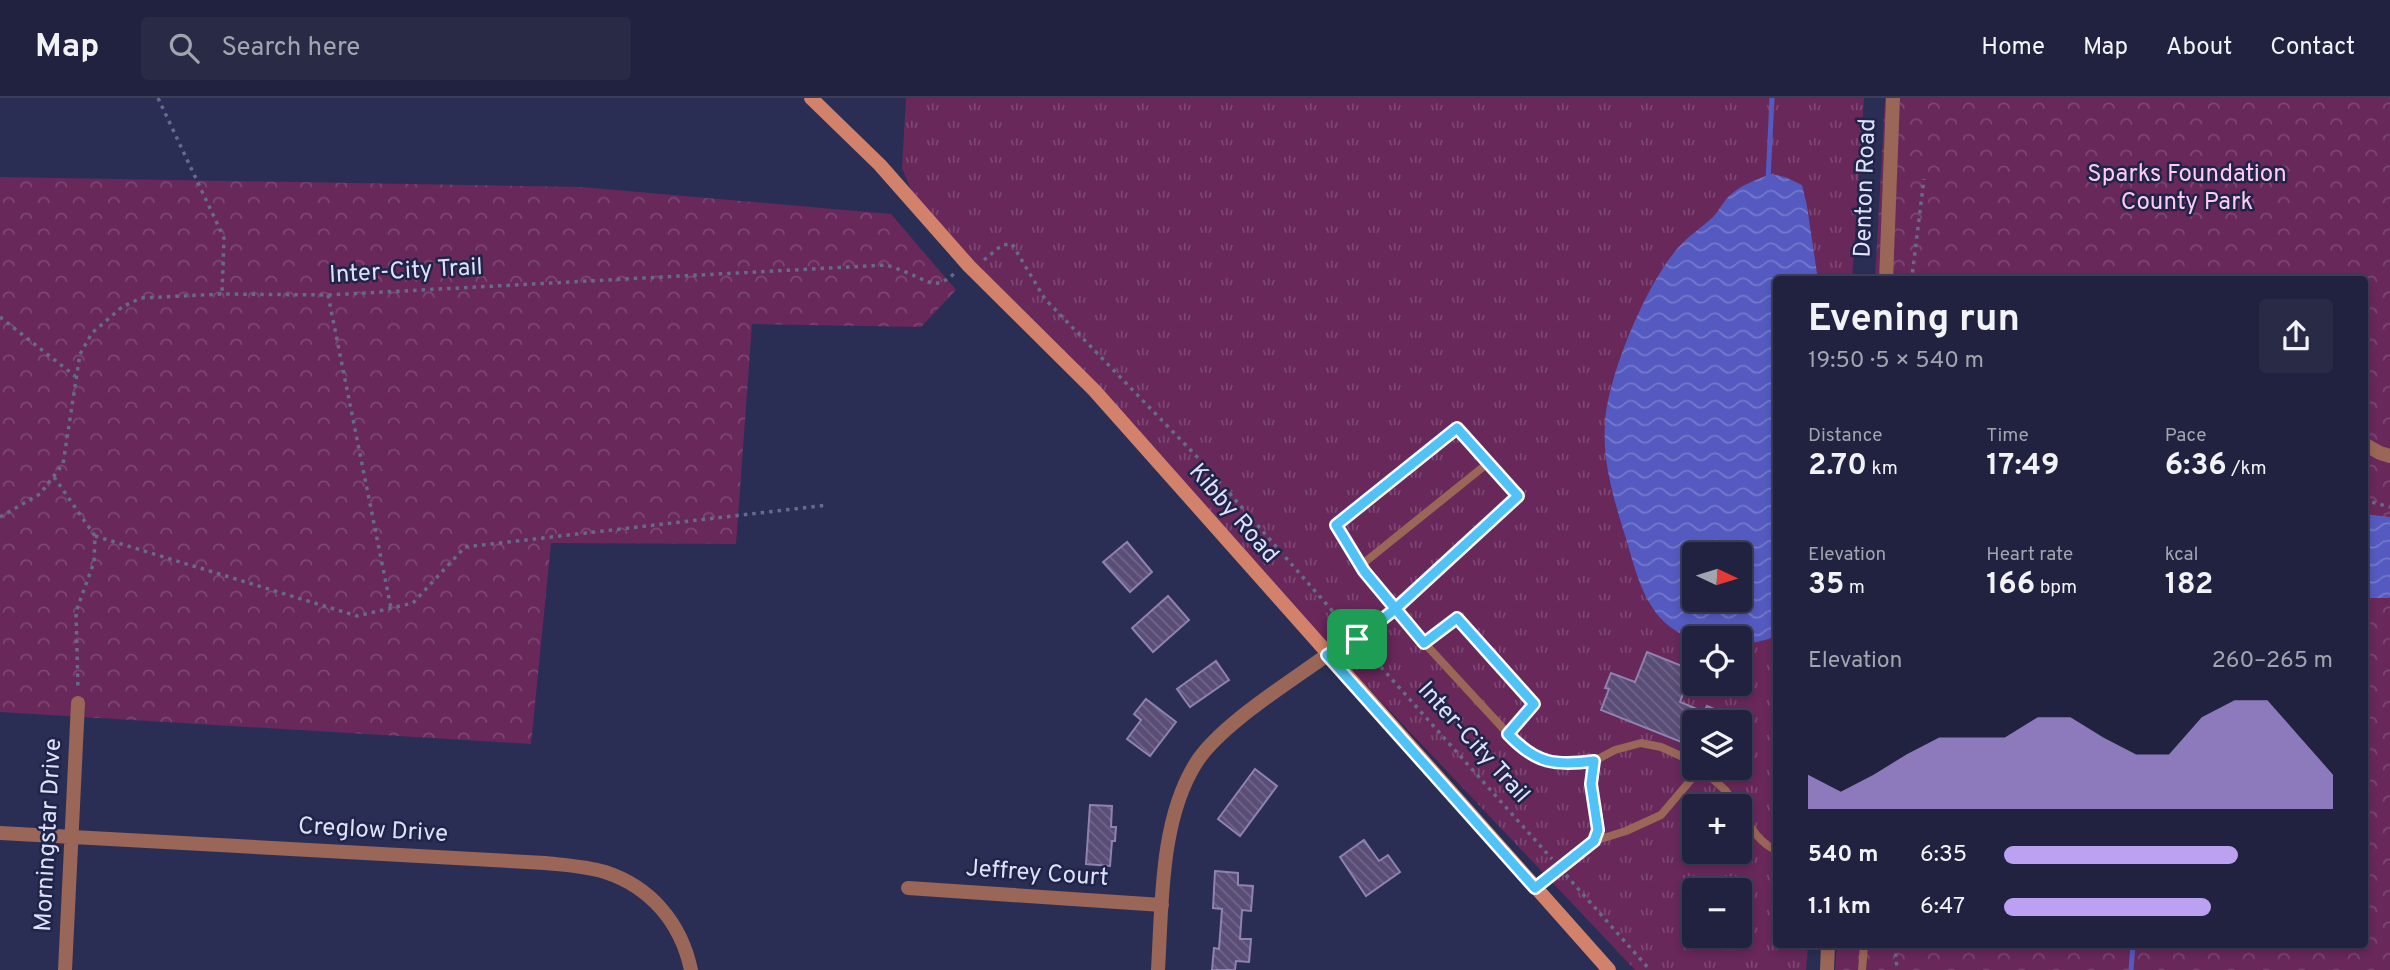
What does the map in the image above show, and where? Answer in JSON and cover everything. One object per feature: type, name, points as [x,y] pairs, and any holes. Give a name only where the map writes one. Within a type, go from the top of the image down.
[{"type":"main road","name":"Kibby Road","points":[[811,98],[880,165],[969,266],[1094,390],[1609,970]]},
{"type":"street","name":"Denton Road","points":[[1885,276],[1893,98]]},
{"type":"street","points":[[2368,446],[2390,456]]},
{"type":"street","points":[[1157,970],[1169,842],[1177,802],[1197,761],[1229,727],[1327,655]]},
{"type":"street","name":"Morningstar Drive","points":[[65,970],[78,703]]},
{"type":"street","name":"Creglow Drive","points":[[0,833],[545,863],[603,871],[638,887],[671,918],[688,954],[691,970]]},
{"type":"street","name":"Jeffrey Court","points":[[908,888],[1162,905]]},
{"type":"street","points":[[1827,970],[1828,948]]},
{"type":"lane","points":[[1327,655],[1357,639],[1394,610],[1518,496],[1457,428],[1336,525],[1360,566],[1394,610],[1523,750],[1540,760],[1568,764],[1594,761],[1615,750],[1641,743],[1661,747],[1682,757]]},
{"type":"lane","points":[[1360,566],[1488,463]]},
{"type":"lane","points":[[1424,643],[1457,618],[1534,704],[1508,734]]},
{"type":"lane","points":[[1594,761],[1591,784],[1598,830],[1594,841]]},
{"type":"lane","points":[[1535,888],[1594,841],[1626,831],[1661,815],[1691,780]]},
{"type":"lane","points":[[1715,780],[1729,794]]},
{"type":"lane","points":[[1752,829],[1773,849]]},
{"type":"lane","points":[[1862,970],[1864,948]]},
{"type":"path","points":[[158,98],[224,238],[222,294]]},
{"type":"path","points":[[1912,276],[1924,179]]},
{"type":"path","name":"Inter-City Trail","points":[[989,255],[1002,245],[1012,244],[1045,299],[1203,463],[1650,970]]},
{"type":"path","name":"Inter-City Trail","points":[[0,517],[40,494],[63,464],[80,354],[92,333],[122,307],[141,298],[222,294],[328,295],[886,265],[908,272],[931,284],[948,279]]},
{"type":"path","points":[[328,295],[391,608]]},
{"type":"path","points":[[0,317],[76,376]]},
{"type":"path","points":[[54,477],[95,536],[94,562],[76,612],[78,703]]},
{"type":"path","points":[[2368,501],[2390,507]]},
{"type":"path","points":[[95,536],[357,616],[413,603],[465,547],[828,505]]},
{"type":"path","points":[[1895,948],[1897,970]]},
{"type":"green space","points":[[906,98],[1864,98],[1852,276],[1773,276],[1773,948],[1808,948],[1806,970],[1635,970],[922,216],[902,168]]},
{"type":"green space","name":"Sparks Foundation County Park","points":[[1885,98],[2390,98],[2390,970],[1835,970],[1837,948],[2368,948],[2368,276],[1875,276]]},
{"type":"green space","points":[[0,177],[581,187],[891,214],[956,290],[921,327],[752,324],[736,544],[551,543],[531,744],[0,712]]},
{"type":"water","points":[[1771,174],[1802,185],[1817,276],[1773,276],[1773,636],[1752,643],[1752,626],[1682,626],[1682,634],[1665,623],[1655,612],[1636,571],[1610,483],[1605,453],[1605,423],[1613,381],[1641,307],[1665,265],[1681,245],[1713,217],[1729,196],[1743,186]]},
{"type":"water","points":[[2368,514],[2390,517],[2390,598],[2368,598]]},
{"type":"building","points":[[1127,542],[1152,572],[1130,592],[1103,562]]},
{"type":"building","points":[[1168,596],[1189,620],[1153,652],[1132,628]]},
{"type":"building","points":[[1647,652],[1682,666],[1680,702],[1699,710],[1682,710],[1682,742],[1601,710],[1609,689],[1605,688],[1611,673],[1635,682]]},
{"type":"building","points":[[1216,661],[1229,680],[1190,707],[1177,689]]},
{"type":"building","points":[[1146,699],[1176,722],[1150,756],[1127,739],[1141,720],[1134,714]]},
{"type":"building","points":[[1255,769],[1277,786],[1240,836],[1218,819]]},
{"type":"building","points":[[1090,805],[1112,806],[1111,827],[1116,827],[1110,866],[1086,864]]},
{"type":"building","points":[[1364,840],[1379,861],[1388,855],[1400,872],[1366,896],[1340,857]]},
{"type":"building","points":[[1215,871],[1238,873],[1238,885],[1253,886],[1251,911],[1242,910],[1240,939],[1251,939],[1249,962],[1236,961],[1235,970],[1212,970],[1214,948],[1219,949],[1222,909],[1213,908]]},
{"type":"waterway","points":[[1768,181],[1772,98]]},
{"type":"waterway","points":[[2131,970],[2133,948]]},
{"type":"route","points":[[1357,639],[1327,655],[1535,888],[1594,841],[1598,830],[1591,784],[1594,761],[1568,764],[1540,760],[1523,750],[1508,734],[1534,704],[1457,618],[1424,643],[1394,610],[1364,571],[1336,525],[1457,428],[1518,496],[1394,610],[1357,639]]}]
